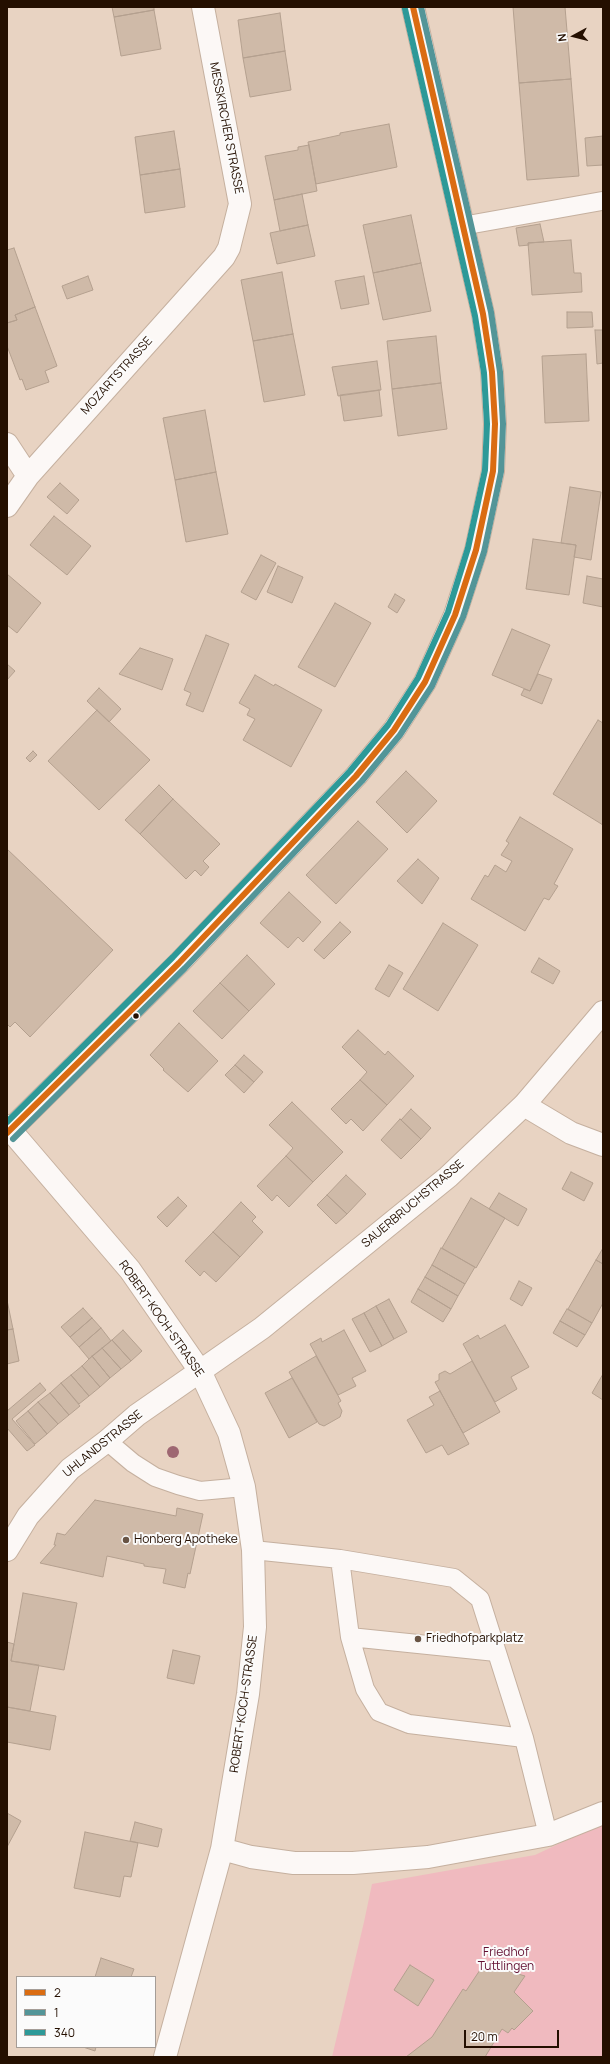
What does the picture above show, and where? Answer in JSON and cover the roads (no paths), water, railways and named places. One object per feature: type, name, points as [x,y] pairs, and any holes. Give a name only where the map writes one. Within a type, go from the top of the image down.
[{"type":"street","name":"MESSKIRCHER STRASSE","points":[[203,7],[240,204],[229,248]]},
{"type":"street","points":[[8,1130],[179,963],[356,776],[394,730],[425,682],[460,600],[476,550],[493,471],[495,424],[492,372],[483,314],[413,7]]},
{"type":"street","name":"MOZARTSTRASSE","points":[[7,506],[28,476],[224,257],[229,248]]},
{"type":"street","points":[[7,444],[28,476]]},
{"type":"street","name":"SAUERBRUCHSTRASSE","points":[[200,1371],[262,1328],[435,1187],[524,1106],[603,1012]]},
{"type":"street","points":[[524,1106],[571,1133],[603,1145]]},
{"type":"street","name":"ROBERT-KOCH-STRASSE","points":[[8,1130],[130,1270],[200,1371],[229,1433],[244,1487],[253,1550],[254,1627],[248,1694],[222,1849],[165,2057]]},
{"type":"street","name":"UHLANDSTRASSE","points":[[7,1550],[28,1516],[70,1469],[107,1441],[137,1415],[200,1371]]},
{"type":"street","points":[[222,1849],[251,1858],[294,1863],[353,1863],[428,1857],[548,1835],[603,1814]]},
{"type":"lane","points":[[462,226],[602,201]]},
{"type":"lane","points":[[107,1441],[133,1463],[155,1477],[178,1485],[200,1491],[244,1487]]},
{"type":"lane","points":[[253,1550],[340,1559],[454,1578],[480,1599],[524,1738],[548,1835]]},
{"type":"lane","points":[[340,1559],[350,1637],[365,1689],[379,1712],[409,1724],[524,1738]]},
{"type":"lane","points":[[350,1637],[496,1652]]},
{"type":"place","name":"Honberg Apotheke","points":[[126,1540]]},
{"type":"place","name":"Friedhofparkplatz","points":[[418,1639]]},
{"type":"park label","name":"Friedhof Tuttlingen","points":[[506,1960]]}]
